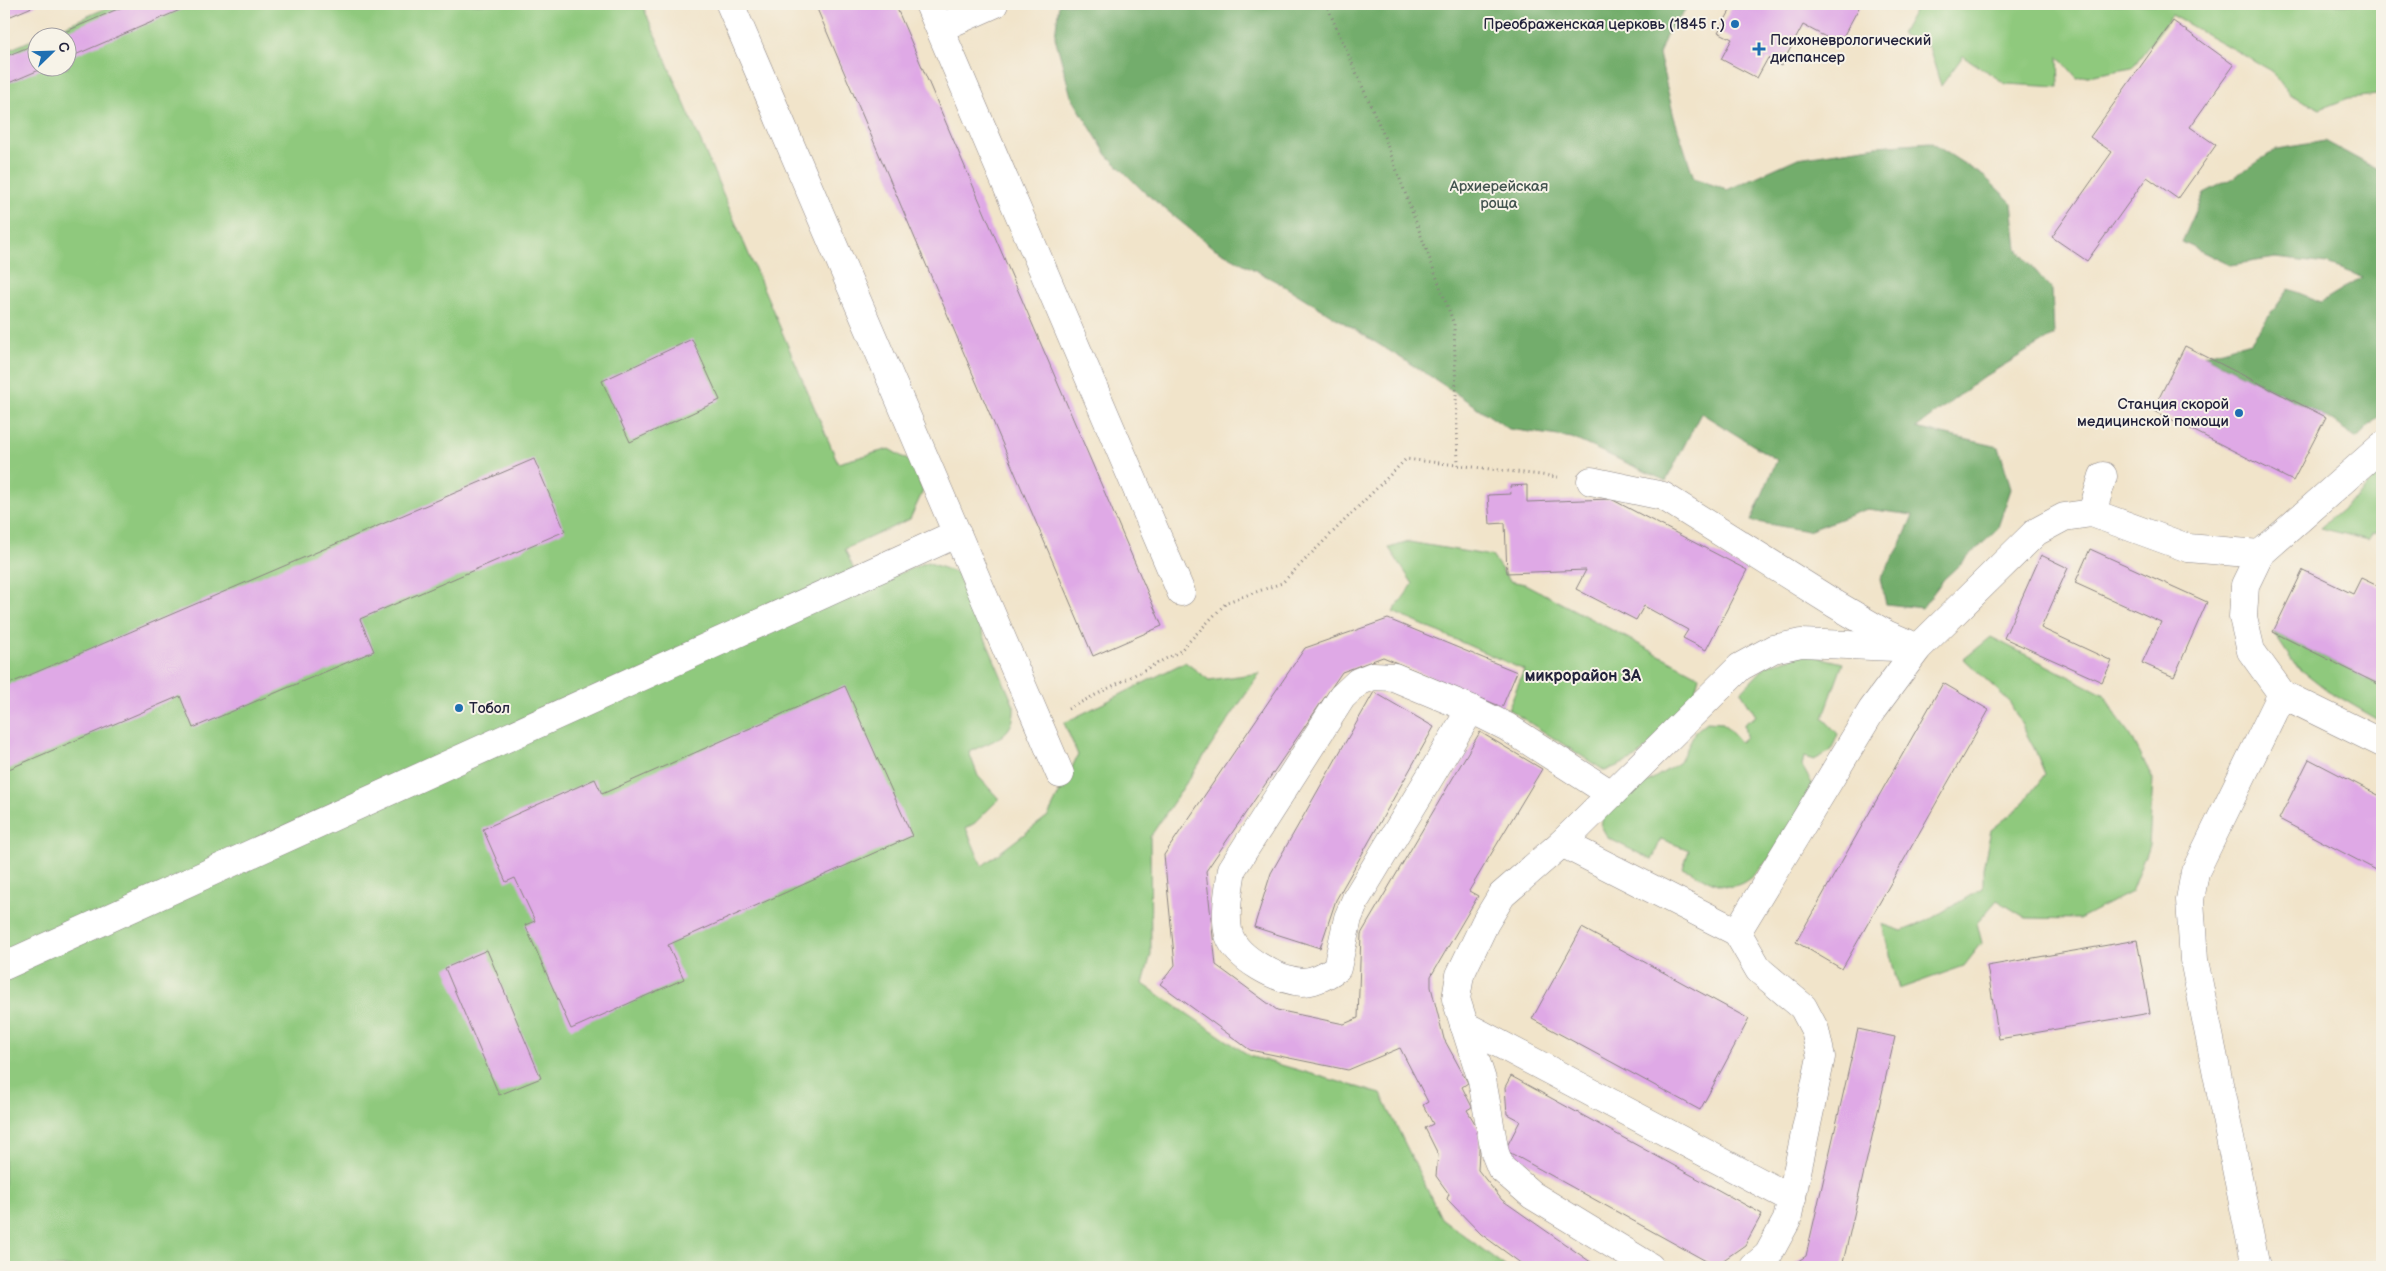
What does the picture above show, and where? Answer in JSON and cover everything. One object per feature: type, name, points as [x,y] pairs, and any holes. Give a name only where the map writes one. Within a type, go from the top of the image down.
[{"type":"street","points":[[730,4],[1060,774]]},
{"type":"street","points":[[994,4],[934,16],[1181,592]]},
{"type":"street","points":[[2382,446],[2260,554],[2245,585],[2242,618],[2251,651],[2282,694],[2382,743]]},
{"type":"street","points":[[2092,513],[2103,476]]},
{"type":"street","points":[[1591,481],[1663,496],[1835,604],[1886,634],[1918,648]]},
{"type":"street","points":[[1737,932],[1872,710],[1918,648],[2036,532],[2064,517],[2092,513],[2188,548],[2260,554]]},
{"type":"street","points":[[4,966],[956,534]]},
{"type":"street","points":[[1650,1267],[1532,1195],[1501,1168],[1495,1153],[1482,1080],[1456,999],[1460,975],[1485,922],[1502,895],[1562,843],[1740,667],[1772,649],[1801,643],[1918,648]]},
{"type":"street","points":[[1471,709],[1356,899],[1348,918],[1337,968],[1324,977],[1302,982],[1273,974],[1244,957],[1229,936],[1227,898],[1232,869],[1342,698],[1358,682],[1373,676],[1394,677],[1471,709],[1507,727],[1611,794]]},
{"type":"street","points":[[2256,1267],[2194,960],[2190,900],[2195,872],[2282,694]]},
{"type":"street","points":[[1562,843],[1737,932],[1759,970],[1803,1007],[1815,1030],[1821,1058],[1787,1220],[1768,1255],[1754,1267]]},
{"type":"street","points":[[1464,1025],[1792,1200]]},
{"type":"path","points":[[1326,4],[1382,131],[1454,324],[1458,465]]},
{"type":"path","points":[[1067,709],[1179,652],[1227,602],[1282,583],[1406,459],[1591,481]]},
{"type":"green space","name":"Тобол","points":[[116,4],[642,4],[838,463],[889,449],[911,462],[923,491],[910,519],[845,549],[862,589],[927,562],[957,573],[1014,706],[1014,716],[1007,731],[994,740],[969,752],[978,776],[999,799],[975,823],[966,828],[982,866],[1048,816],[1078,755],[1064,723],[1185,662],[1209,680],[1260,673],[1150,837],[1151,954],[1143,984],[1250,1056],[1381,1094],[1441,1218],[1506,1267],[4,1267],[4,52],[28,42],[28,78],[78,78],[78,28],[60,28]]},
{"type":"green space","name":"Архиерейская роща","points":[[1059,4],[1690,4],[1668,31],[1659,54],[1674,117],[1694,178],[1727,190],[1798,158],[1877,146],[1930,142],[1985,177],[2012,203],[2017,249],[2052,290],[2054,335],[1981,379],[1916,428],[1999,447],[2011,489],[1997,530],[1944,579],[1922,608],[1886,604],[1880,579],[1900,546],[1913,515],[1867,509],[1808,531],[1751,521],[1777,460],[1701,413],[1666,481],[1572,438],[1509,429],[1430,376],[1281,284],[1212,247],[1143,191],[1107,155],[1071,96],[1055,37]]},
{"type":"green space","points":[[1918,4],[2382,4],[2382,89],[2377,95],[2349,98],[2320,109],[2289,94],[2272,71],[2172,15],[2132,68],[2077,78],[2058,56],[2059,87],[2006,84],[1963,56],[1941,86],[1929,47],[1901,34]]},
{"type":"green space","points":[[2325,141],[2382,172],[2382,413],[2357,438],[2326,417],[2204,355],[2250,342],[2289,289],[2321,302],[2362,277],[2327,264],[2276,258],[2230,265],[2182,242],[2204,193],[2231,179],[2277,149]]},
{"type":"green space","points":[[2382,470],[2382,531],[2373,534],[2369,540],[2320,528],[2359,495]]},
{"type":"green space","points":[[1409,542],[1492,556],[1510,581],[1525,584],[1699,676],[1692,703],[1636,758],[1605,771],[1508,709],[1524,670],[1393,612],[1413,584],[1389,548]]},
{"type":"green space","points":[[2273,632],[2382,686],[2382,722],[2327,690],[2295,665]]},
{"type":"green space","points":[[1991,637],[2105,695],[2114,713],[2131,736],[2153,779],[2149,845],[2131,892],[2079,919],[2026,918],[1997,900],[1977,923],[1982,943],[1964,966],[1899,989],[1882,924],[1902,931],[1927,921],[1983,888],[1983,868],[1991,830],[2020,807],[2045,774],[2035,750],[2009,701],[1964,659]]},
{"type":"green space","points":[[1805,654],[1843,663],[1823,718],[1838,734],[1831,751],[1814,760],[1804,757],[1802,766],[1814,787],[1777,848],[1752,877],[1739,884],[1721,885],[1683,868],[1689,850],[1661,839],[1652,860],[1608,838],[1601,826],[1604,811],[1626,795],[1679,763],[1695,732],[1707,722],[1723,723],[1740,742],[1746,737],[1744,724],[1756,716],[1741,692],[1767,665]]},
{"type":"building","points":[[4,4],[39,4],[4,19]]},
{"type":"building","points":[[129,4],[194,4],[78,54],[78,28],[74,28]]},
{"type":"building","points":[[815,4],[895,4],[1162,626],[1093,656]]},
{"type":"building","name":"Психоневрологический диспансер","points":[[1734,4],[1861,4],[1839,44],[1803,25],[1781,66],[1768,58],[1757,78],[1721,59],[1732,39],[1718,32]]},
{"type":"building","points":[[2173,21],[2234,65],[2190,127],[2216,145],[2178,199],[2147,177],[2087,261],[2052,237],[2112,152],[2090,137]]},
{"type":"building","points":[[28,47],[28,75],[4,85],[4,57]]},
{"type":"building","points":[[692,339],[720,400],[630,442],[602,381]]},
{"type":"building","name":"Станция скорой медицинской помощи","points":[[2185,346],[2326,417],[2293,481],[2153,410]]},
{"type":"building","points":[[534,459],[565,531],[360,619],[374,651],[193,728],[180,696],[4,771],[4,686]]},
{"type":"building","points":[[1527,485],[1527,502],[1611,499],[1747,570],[1706,650],[1683,638],[1688,630],[1644,606],[1636,620],[1576,589],[1586,570],[1507,573],[1505,523],[1490,524],[1488,495],[1511,494],[1510,486]]},
{"type":"building","points":[[2090,549],[2207,602],[2174,677],[2142,663],[2161,622],[2075,583]]},
{"type":"building","points":[[2041,555],[2068,568],[2041,628],[2112,661],[2102,682],[2004,638]]},
{"type":"building","points":[[2303,570],[2353,594],[2361,578],[2382,588],[2382,686],[2273,632]]},
{"type":"building","points":[[1388,619],[1517,672],[1502,707],[1383,657],[1342,672],[1206,871],[1216,965],[1277,1010],[1344,1024],[1358,1018],[1361,934],[1480,732],[1542,769],[1469,891],[1478,896],[1431,976],[1431,987],[1444,1039],[1468,1083],[1462,1087],[1472,1107],[1467,1110],[1480,1132],[1478,1170],[1502,1200],[1592,1263],[1589,1267],[1526,1267],[1481,1234],[1447,1199],[1449,1194],[1436,1176],[1438,1154],[1425,1128],[1433,1124],[1423,1105],[1428,1102],[1400,1048],[1348,1070],[1250,1050],[1160,984],[1175,965],[1164,855],[1305,648]]},
{"type":"building","points":[[1943,683],[1989,710],[1842,969],[1796,942]]},
{"type":"building","points":[[845,686],[912,836],[668,945],[684,979],[571,1029],[525,925],[535,921],[515,878],[506,882],[483,829],[595,779],[602,794]]},
{"type":"building","points":[[1374,692],[1434,727],[1336,900],[1320,948],[1254,927],[1271,873]]},
{"type":"building","points":[[2309,759],[2382,797],[2382,873],[2279,819]]},
{"type":"building","points":[[1582,928],[1749,1019],[1700,1110],[1532,1019]]},
{"type":"building","points":[[2137,940],[2150,1013],[1999,1039],[1987,966]]},
{"type":"building","points":[[487,950],[541,1078],[499,1095],[445,968]]},
{"type":"building","points":[[1858,1029],[1895,1037],[1842,1267],[1789,1267],[1806,1256]]},
{"type":"building","points":[[1511,1076],[1762,1214],[1745,1245],[1715,1266],[1505,1150],[1520,1121],[1507,1114],[1505,1087]]},
{"type":"place","name":"Преображенская церковь (1845 г.)","points":[[1735,24]]},
{"type":"place","name":"Психоневрологический диспансер","points":[[1759,49]]},
{"type":"place","name":"Станция скорой медицинской помощи","points":[[2239,413]]},
{"type":"place","name":"Тобол","points":[[459,708]]},
{"type":"district","name":"микрорайон 3А","points":[[1583,675]]}]
